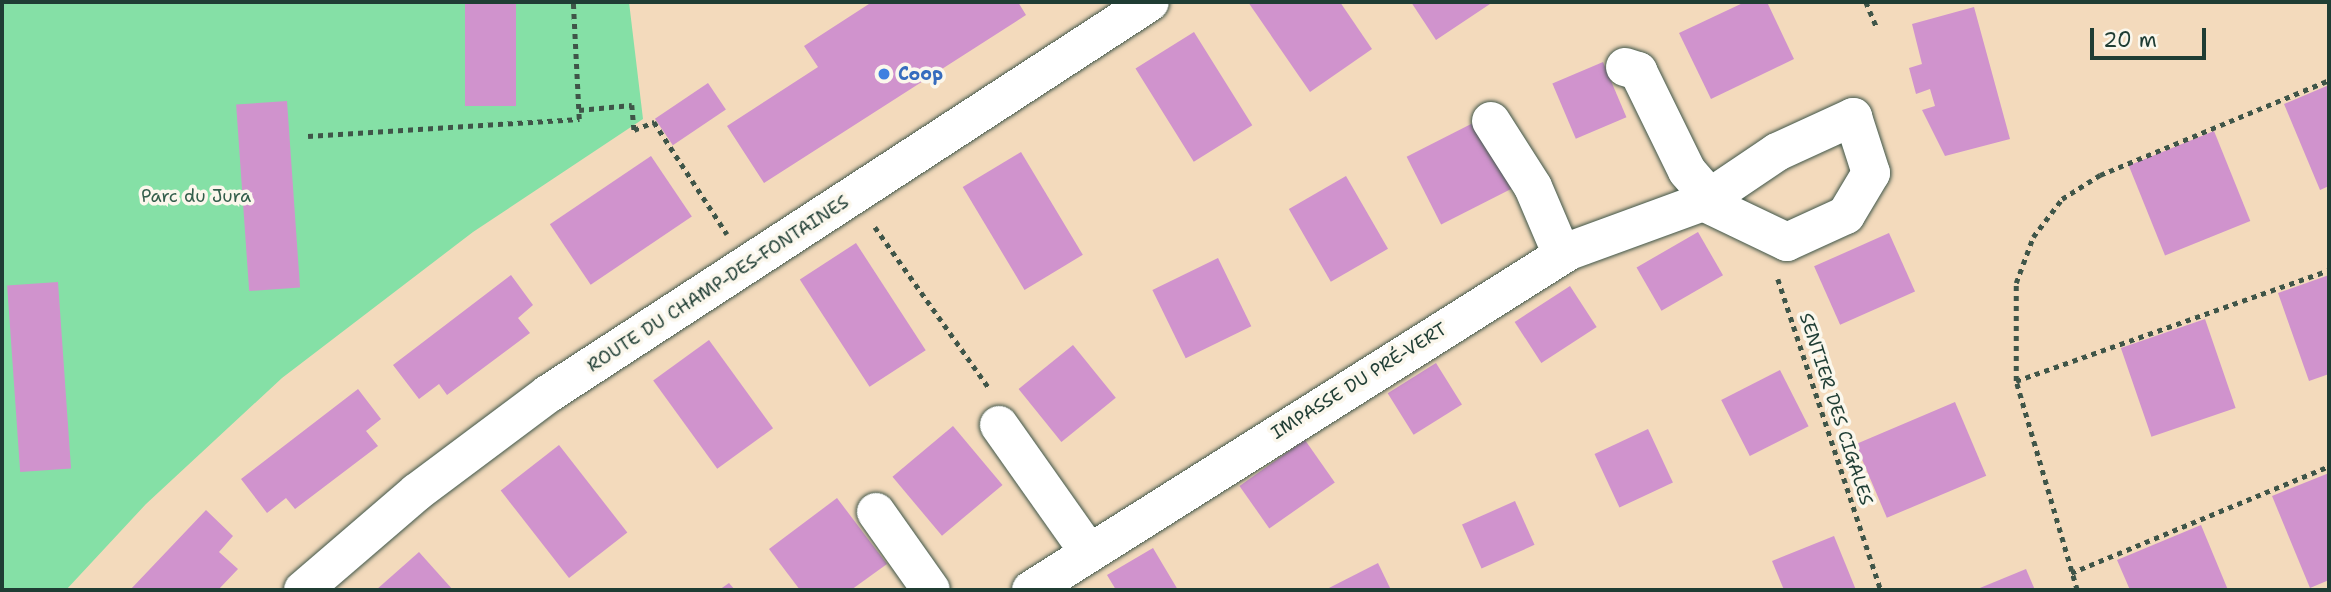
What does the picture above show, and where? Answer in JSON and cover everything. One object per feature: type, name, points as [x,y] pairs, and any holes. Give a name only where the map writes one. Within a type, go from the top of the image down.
[{"type":"street","name":"ROUTE DU CHAMP-DES-FONTAINES","points":[[303,590],[416,492],[548,394],[1150,2]]},
{"type":"street","points":[[1625,66],[1638,71],[1687,171],[1706,200]]},
{"type":"street","name":"IMPASSE DU PRÉ-VERT","points":[[1031,590],[1088,551],[1562,255],[1706,200],[1777,152],[1853,117],[1871,173],[1846,215],[1787,242],[1706,200]]},
{"type":"street","points":[[1492,121],[1534,187],[1562,255]]},
{"type":"street","points":[[999,425],[1088,551]]},
{"type":"street","points":[[876,512],[931,590]]},
{"type":"path","points":[[307,136],[579,119],[573,2]]},
{"type":"path","points":[[1866,2],[1876,26]]},
{"type":"path","points":[[2077,590],[2016,381],[2016,283],[2033,237],[2062,200],[2099,175],[2329,80]]},
{"type":"path","points":[[579,110],[632,105],[635,130],[654,122],[735,246]]},
{"type":"path","points":[[852,197],[1010,418],[999,425]]},
{"type":"path","name":"SENTIER DES CIGALES","points":[[1772,236],[1771,256],[1881,590]]},
{"type":"path","points":[[2016,381],[2329,270]]},
{"type":"path","points":[[2071,573],[2329,466]]},
{"type":"green space","name":"Parc du Jura","points":[[2,2],[629,2],[643,119],[473,232],[282,378],[146,504],[66,590],[2,590]]},
{"type":"building","points":[[465,2],[516,2],[516,106],[465,106]]},
{"type":"building","points":[[872,2],[1018,2],[1026,15],[764,183],[727,126],[818,67],[804,46]]},
{"type":"building","points":[[1248,2],[1340,2],[1372,49],[1310,92]]},
{"type":"building","points":[[1411,2],[1493,2],[1436,40]]},
{"type":"building","points":[[1745,2],[1767,2],[1794,59],[1711,99],[1679,33]]},
{"type":"building","points":[[1974,7],[2010,139],[1945,156],[1922,110],[1935,106],[1930,89],[1916,94],[1909,68],[1922,64],[1912,24]]},
{"type":"building","points":[[1194,32],[1252,125],[1194,162],[1135,69]]},
{"type":"building","points":[[1603,62],[1626,117],[1576,139],[1552,83]]},
{"type":"building","points":[[708,83],[726,110],[673,145],[655,119]]},
{"type":"building","points":[[2329,85],[2329,186],[2320,190],[2284,104]]},
{"type":"building","points":[[287,101],[300,288],[249,291],[236,105]]},
{"type":"building","points":[[1477,121],[1512,189],[1441,225],[1407,157]]},
{"type":"building","points":[[2214,131],[2250,221],[2165,255],[2129,165]]},
{"type":"building","points":[[1021,152],[1083,255],[1025,290],[963,187]]},
{"type":"building","points":[[651,156],[692,217],[591,285],[550,224]]},
{"type":"building","points":[[1346,176],[1388,249],[1331,282],[1289,209]]},
{"type":"building","points":[[1698,232],[1723,275],[1662,311],[1637,268]]},
{"type":"building","points":[[1889,233],[1915,291],[1840,325],[1814,266]]},
{"type":"building","points":[[856,243],[926,350],[870,387],[800,279]]},
{"type":"building","points":[[1218,258],[1251,326],[1186,358],[1152,290]]},
{"type":"building","points":[[511,275],[533,305],[518,318],[530,333],[447,395],[439,384],[419,399],[393,365]]},
{"type":"building","points":[[2329,275],[2329,374],[2309,381],[2278,293]]},
{"type":"building","points":[[58,282],[71,469],[20,472],[7,286]]},
{"type":"building","points":[[1570,286],[1597,327],[1541,363],[1515,322]]},
{"type":"building","points":[[2205,319],[2236,408],[2151,437],[2121,348]]},
{"type":"building","points":[[709,340],[773,428],[717,469],[653,381]]},
{"type":"building","points":[[1073,345],[1116,398],[1061,442],[1019,389]]},
{"type":"building","points":[[1436,363],[1462,405],[1414,435],[1388,393]]},
{"type":"building","points":[[1780,370],[1809,426],[1750,456],[1721,400]]},
{"type":"building","points":[[358,389],[381,419],[366,431],[378,446],[295,509],[286,498],[267,513],[241,479]]},
{"type":"building","points":[[1955,402],[1986,476],[1887,518],[1856,444]]},
{"type":"building","points":[[953,426],[1002,485],[942,536],[892,477]]},
{"type":"building","points":[[1648,429],[1673,482],[1619,507],[1595,454]]},
{"type":"building","points":[[1305,440],[1335,483],[1269,528],[1239,486]]},
{"type":"building","points":[[559,445],[627,532],[569,578],[501,491]]},
{"type":"building","points":[[2329,473],[2329,580],[2310,588],[2272,496]]},
{"type":"building","points":[[837,498],[887,564],[851,590],[800,590],[769,549]]},
{"type":"building","points":[[1515,501],[1535,545],[1482,568],[1462,525]]},
{"type":"building","points":[[206,510],[233,536],[219,552],[238,569],[218,590],[130,590]]},
{"type":"building","points":[[2201,525],[2228,590],[2130,590],[2117,560]]},
{"type":"building","points":[[1834,536],[1856,590],[1784,590],[1772,561]]},
{"type":"building","points":[[1153,548],[1178,590],[1116,590],[1107,575]]},
{"type":"building","points":[[419,552],[453,590],[376,590]]},
{"type":"building","points":[[1378,563],[1391,590],[1325,590]]},
{"type":"building","points":[[2026,569],[2035,590],[1975,590]]},
{"type":"building","points":[[729,583],[735,590],[719,590]]},
{"type":"place","name":"Coop","points":[[884,74]]}]
